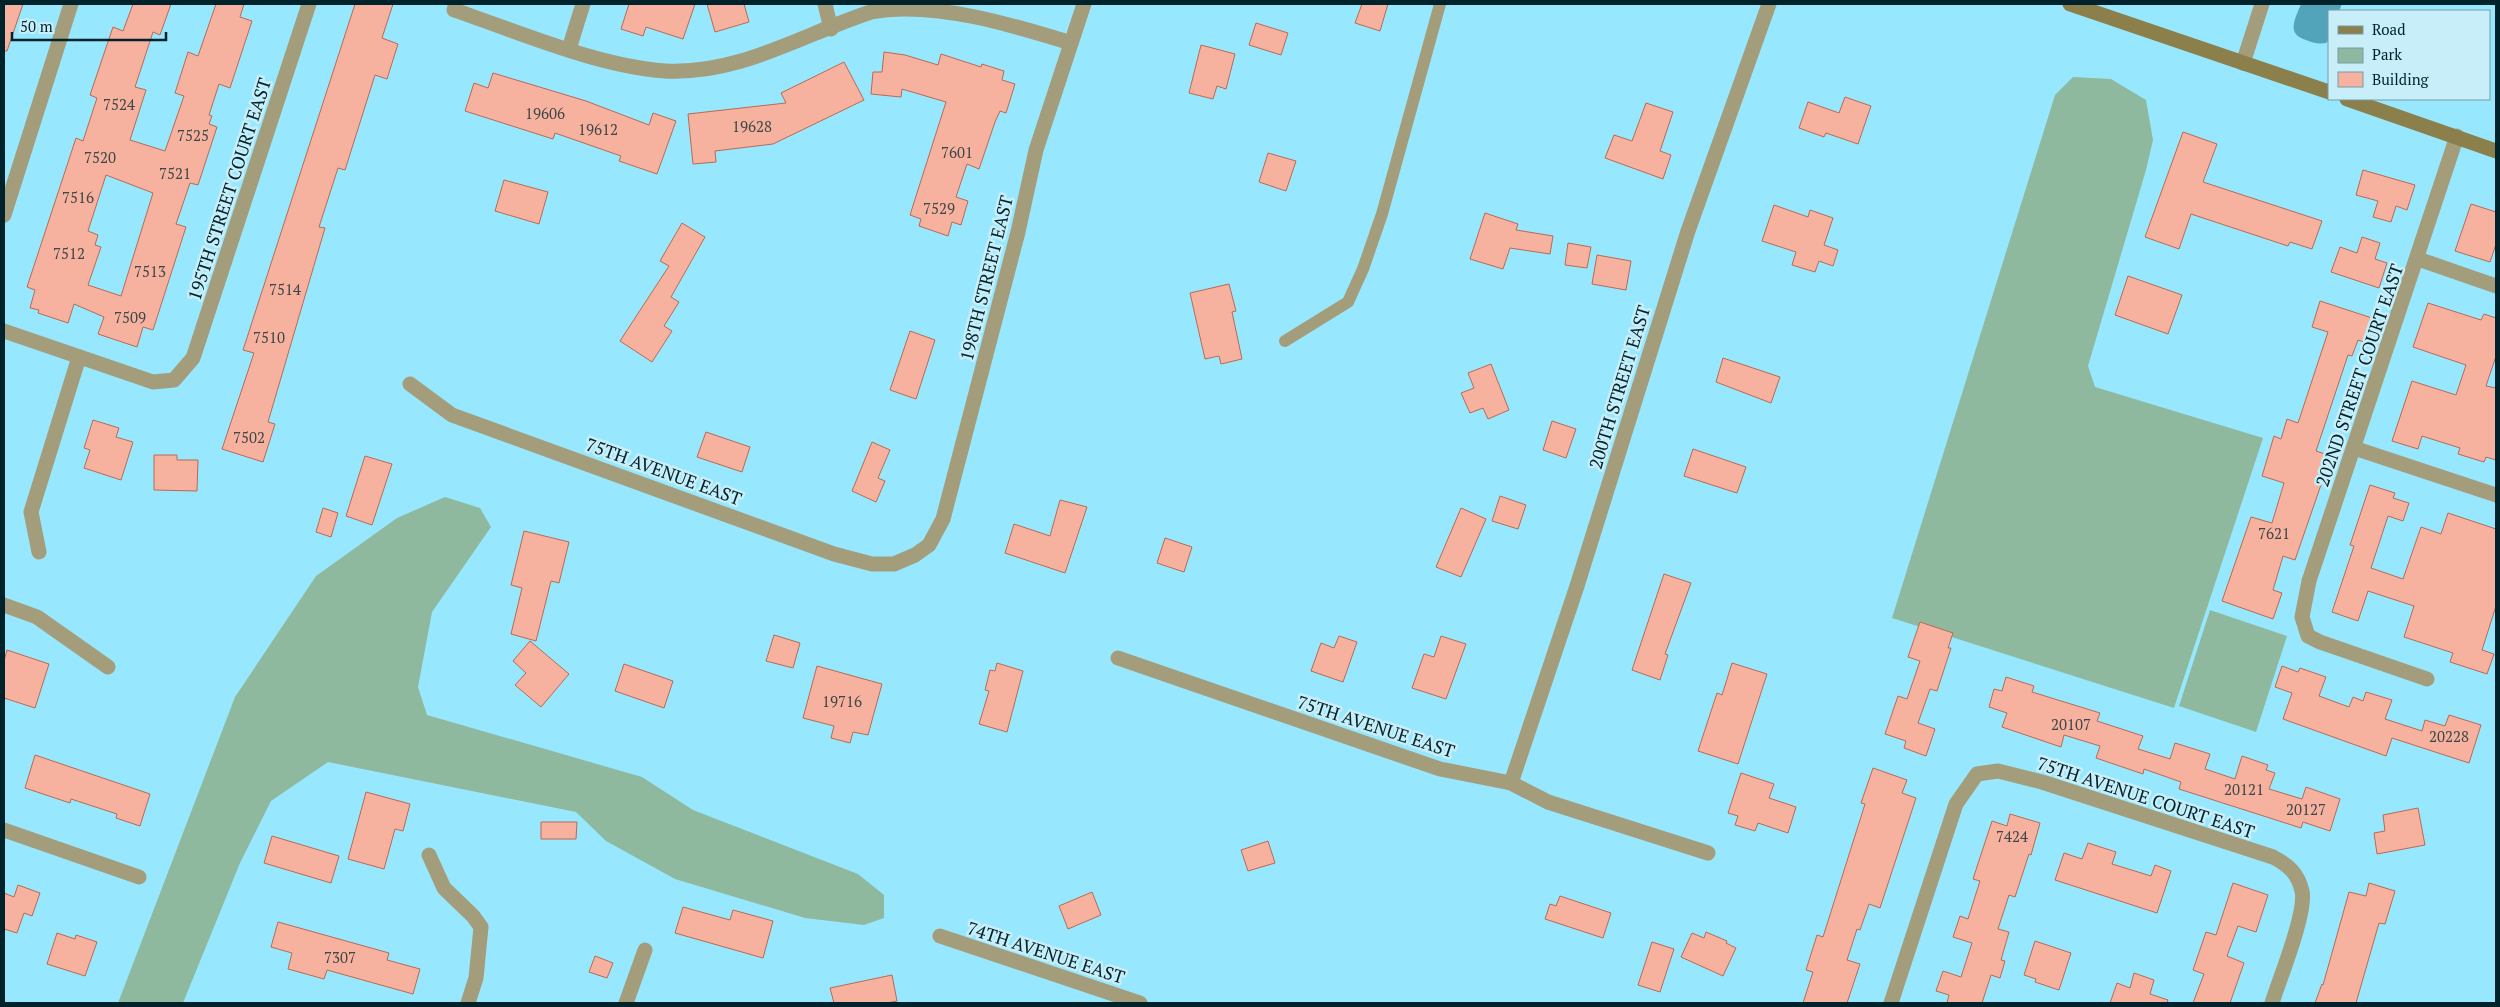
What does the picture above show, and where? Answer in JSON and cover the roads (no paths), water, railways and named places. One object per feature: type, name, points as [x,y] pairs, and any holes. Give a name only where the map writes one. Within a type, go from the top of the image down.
[{"type":"street","points":[[4,216],[72,4]]},
{"type":"street","name":"195TH STREET COURT EAST","points":[[80,357],[153,382],[174,380],[193,358],[309,4]]},
{"type":"street","points":[[569,49],[583,4]]},
{"type":"street","points":[[825,4],[831,28]]},
{"type":"street","name":"198TH STREET EAST","points":[[915,555],[929,545],[943,519],[1018,232],[1036,150],[1084,4]]},
{"type":"street","name":"200TH STREET EAST","points":[[1511,783],[1577,586],[1688,231],[1770,4]]},
{"type":"street","points":[[2070,4],[2328,92]]},
{"type":"street","points":[[2243,63],[2262,4]]},
{"type":"street","points":[[455,7],[569,49],[618,63],[666,71],[720,67],[782,48],[872,12],[912,7],[985,16],[1071,43]]},
{"type":"street","points":[[2350,100],[2496,151]]},
{"type":"street","name":"202ND STREET COURT EAST","points":[[2427,679],[2320,642],[2308,636],[2304,626],[2304,600],[2457,136]]},
{"type":"street","points":[[2418,259],[2496,286]]},
{"type":"street","points":[[4,331],[80,357],[31,512],[39,552]]},
{"type":"street","name":"75TH AVENUE EAST","points":[[410,384],[452,415],[834,554],[872,564],[894,564],[915,555]]},
{"type":"street","points":[[2354,448],[2496,496]]},
{"type":"street","points":[[4,605],[38,617],[108,667]]},
{"type":"street","name":"75TH AVENUE EAST","points":[[1118,658],[1440,769],[1511,783],[1548,802],[1708,852]]},
{"type":"street","name":"75TH AVENUE COURT EAST","points":[[1891,1003],[1956,804],[1977,774],[1998,771],[2042,782],[2273,857],[2289,866],[2297,877],[2303,897],[2298,923],[2272,1003]]},
{"type":"street","points":[[4,830],[139,878]]},
{"type":"street","points":[[429,855],[444,888],[473,916],[481,927],[476,978],[468,1003]]},
{"type":"street","name":"74TH AVENUE EAST","points":[[940,936],[1140,1003]]},
{"type":"street","points":[[626,1003],[645,950]]},
{"type":"lane","points":[[1285,341],[1348,302],[1359,278],[1382,214],[1440,4]]},
{"type":"water","points":[[2301,4],[2342,4],[2339,10],[2328,10],[2328,41],[2326,43],[2311,42],[2296,34],[2294,25]]}]
